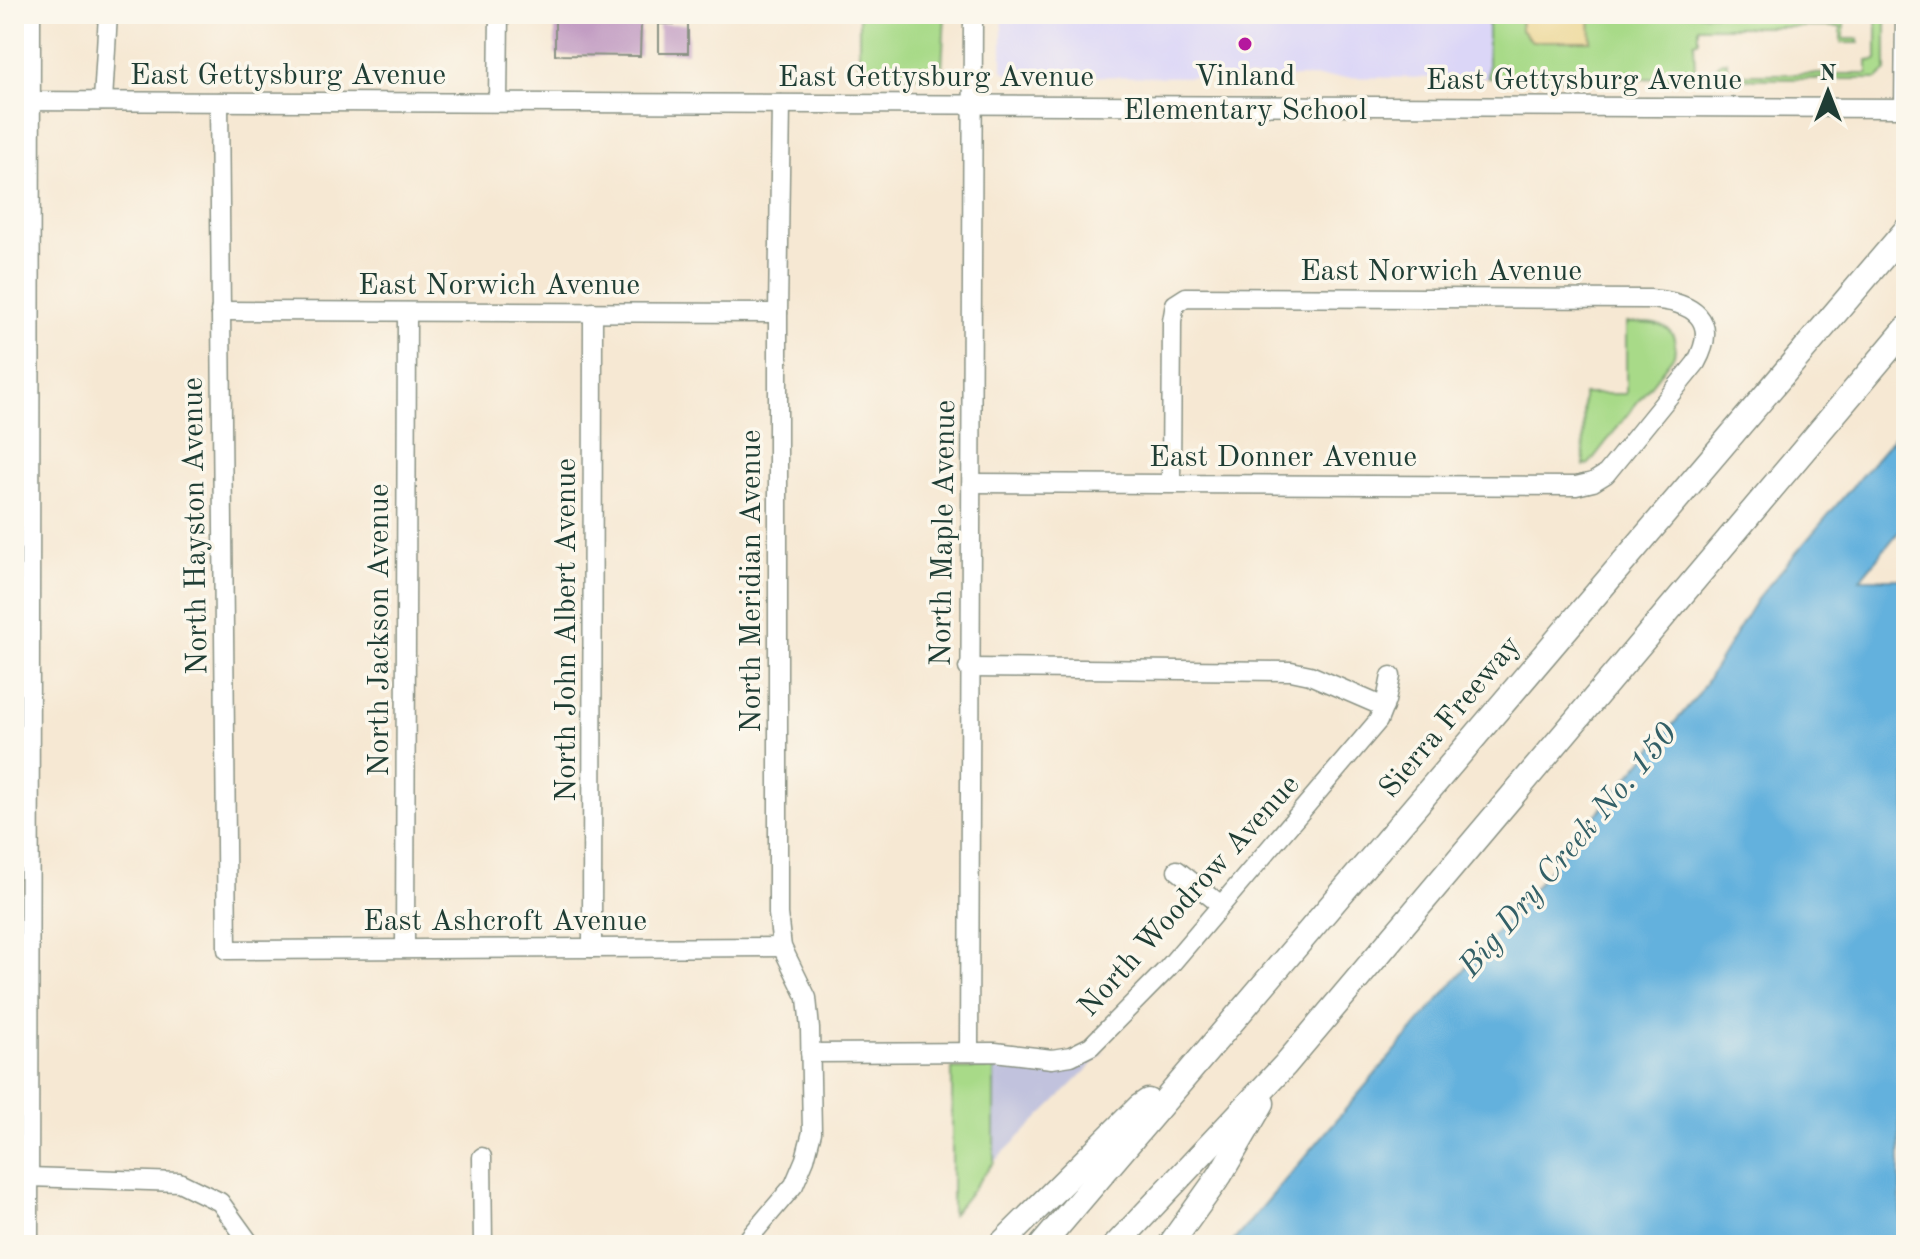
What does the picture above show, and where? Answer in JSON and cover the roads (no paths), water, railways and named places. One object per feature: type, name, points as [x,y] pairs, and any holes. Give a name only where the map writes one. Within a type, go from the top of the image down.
[{"type":"highway","name":"Sierra Freeway","points":[[1042,1245],[1906,230]]},
{"type":"highway","points":[[1116,1245],[1285,1065],[1906,329]]},
{"type":"highway","points":[[1170,1245],[1220,1175],[1285,1065]]},
{"type":"highway","points":[[1000,1245],[1139,1107],[1181,1080]]},
{"type":"street","points":[[29,1245],[29,1177],[22,1139],[22,101],[31,14]]},
{"type":"street","points":[[103,101],[108,14]]},
{"type":"street","points":[[498,102],[499,14]]},
{"type":"street","name":"North Maple Avenue","points":[[969,1052],[968,668],[973,483],[973,14]]},
{"type":"street","points":[[1905,14],[1905,108]]},
{"type":"street","name":"East Gettysburg Avenue","points":[[22,101],[1905,108]]},
{"type":"street","name":"North Hayston Avenue","points":[[219,102],[227,950]]},
{"type":"street","name":"North Meridian Avenue","points":[[743,1245],[794,1185],[812,1132],[807,998],[782,947],[778,914],[781,104]]},
{"type":"street","name":"East Norwich Avenue","points":[[1171,484],[1172,321],[1175,304],[1186,297],[1650,299],[1677,302],[1689,307],[1702,320],[1705,342],[1696,363],[1606,474],[1593,482]]},
{"type":"street","name":"East Norwich Avenue","points":[[220,311],[778,313]]},
{"type":"street","name":"North Jackson Avenue","points":[[405,948],[407,312]]},
{"type":"street","name":"North John Albert Avenue","points":[[592,948],[593,312]]},
{"type":"street","name":"East Donner Avenue","points":[[973,483],[1576,486],[1593,482]]},
{"type":"street","points":[[968,668],[1291,671],[1310,675],[1384,707]]},
{"type":"street","name":"North Woodrow Avenue","points":[[810,1053],[995,1052],[1052,1059],[1071,1056],[1091,1046],[1167,969],[1378,721],[1391,676]]},
{"type":"street","points":[[1177,870],[1221,905]]},
{"type":"street","name":"East Ashcroft Avenue","points":[[227,950],[782,947]]},
{"type":"street","points":[[482,1157],[483,1245]]},
{"type":"street","points":[[29,1177],[179,1182],[220,1202],[251,1245]]},
{"type":"water","name":"Big Dry Creek No. 150","points":[[1906,423],[1906,523],[1860,579],[1906,579],[1906,933],[1900,951],[1898,977],[1901,1245],[1230,1245],[1698,695],[1757,599]]},
{"type":"place","name":"Vinland Elementary School","points":[[1245,44]]}]
